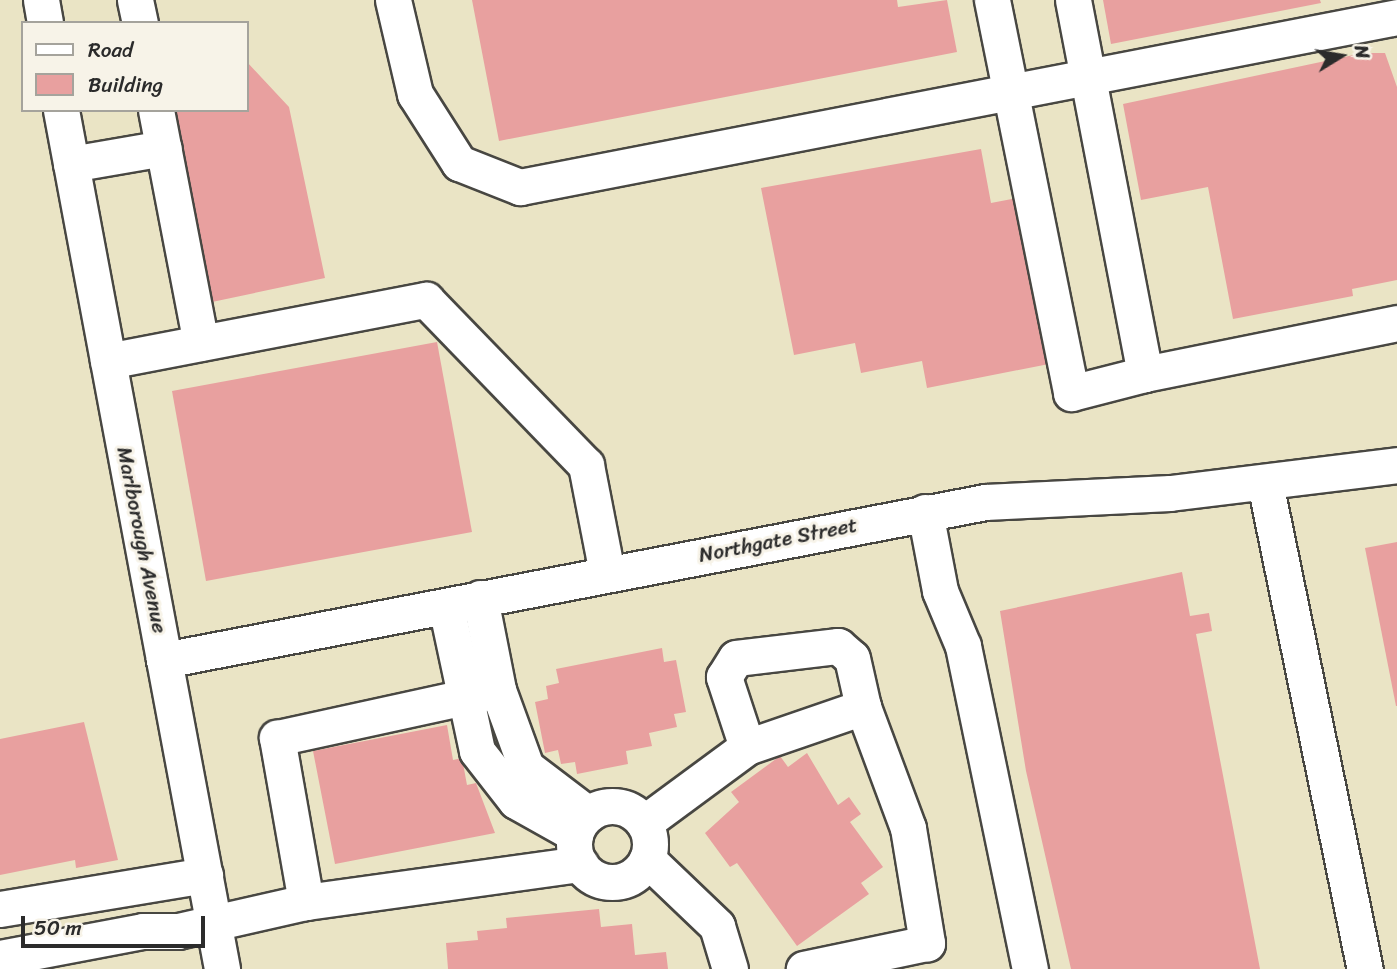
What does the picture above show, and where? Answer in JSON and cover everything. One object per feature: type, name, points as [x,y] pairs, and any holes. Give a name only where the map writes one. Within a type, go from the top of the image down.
[{"type":"street","points":[[41,0],[45,21]]},
{"type":"street","points":[[135,0],[140,21]]},
{"type":"street","points":[[393,0],[415,94],[459,163],[520,187],[1397,17]]},
{"type":"street","points":[[992,0],[1071,393],[1144,374],[1397,323]]},
{"type":"street","points":[[1073,0],[1144,374]]},
{"type":"street","name":"Marlborough Avenue","points":[[61,112],[222,969]]},
{"type":"street","points":[[156,112],[201,343]]},
{"type":"street","points":[[71,164],[164,148]]},
{"type":"street","points":[[108,361],[426,300],[586,465],[607,573]]},
{"type":"street","name":"Northgate Street","points":[[164,660],[925,512],[1265,484],[1397,465]]},
{"type":"street","points":[[1265,484],[1365,969]]},
{"type":"street","points":[[925,512],[940,591],[963,646],[1030,969]]},
{"type":"street","points":[[480,598],[498,690],[526,767],[581,837],[593,878],[618,882],[647,859]]},
{"type":"street","points":[[446,606],[463,697],[477,751],[516,801],[581,837]]},
{"type":"street","points":[[747,747],[724,677],[736,658],[838,646],[852,658],[863,707],[908,828],[927,943],[804,969]]},
{"type":"street","points":[[306,902],[277,738],[498,690]]},
{"type":"street","points":[[644,823],[747,747],[863,707]]},
{"type":"street","points":[[0,958],[214,923],[581,837],[611,806],[644,823]]},
{"type":"street","points":[[644,823],[647,859],[717,926],[730,969]]},
{"type":"street","points":[[0,909],[205,875]]},
{"type":"building","points":[[472,0],[897,0],[898,7],[947,0],[957,52],[499,141]]},
{"type":"building","points":[[1103,0],[1320,0],[1321,3],[1111,44]]},
{"type":"building","points":[[1363,53],[1385,53],[1397,87],[1397,280],[1352,289],[1353,296],[1233,319],[1208,187],[1141,200],[1123,104]]},
{"type":"building","points":[[248,63],[289,107],[325,278],[212,302],[172,112],[248,112]]},
{"type":"building","points":[[981,149],[991,203],[1017,198],[1049,364],[927,388],[922,361],[861,373],[855,343],[794,355],[761,188]]},
{"type":"building","points":[[437,342],[472,532],[206,581],[172,391]]},
{"type":"building","points":[[1397,542],[1397,706],[1396,706],[1365,548]]},
{"type":"building","points":[[1182,572],[1190,616],[1209,613],[1212,631],[1196,634],[1260,969],[1071,969],[1026,771],[1000,611]]},
{"type":"building","points":[[662,648],[664,662],[676,660],[686,712],[674,714],[677,727],[649,733],[652,746],[626,751],[628,764],[577,774],[575,762],[561,764],[558,750],[545,753],[535,702],[548,699],[546,686],[559,683],[556,669]]},
{"type":"building","points":[[84,722],[118,860],[76,868],[75,860],[0,875],[0,739]]},
{"type":"building","points":[[447,725],[453,760],[462,758],[467,785],[476,783],[495,833],[335,864],[313,751]]},
{"type":"building","points":[[807,753],[838,805],[849,797],[861,814],[850,822],[883,867],[861,883],[869,894],[797,946],[737,863],[730,867],[705,833],[739,802],[731,792],[780,756],[788,767]]},
{"type":"building","points":[[599,909],[601,927],[632,924],[635,955],[666,952],[668,969],[448,969],[446,943],[478,940],[477,931],[507,928],[506,918]]}]
